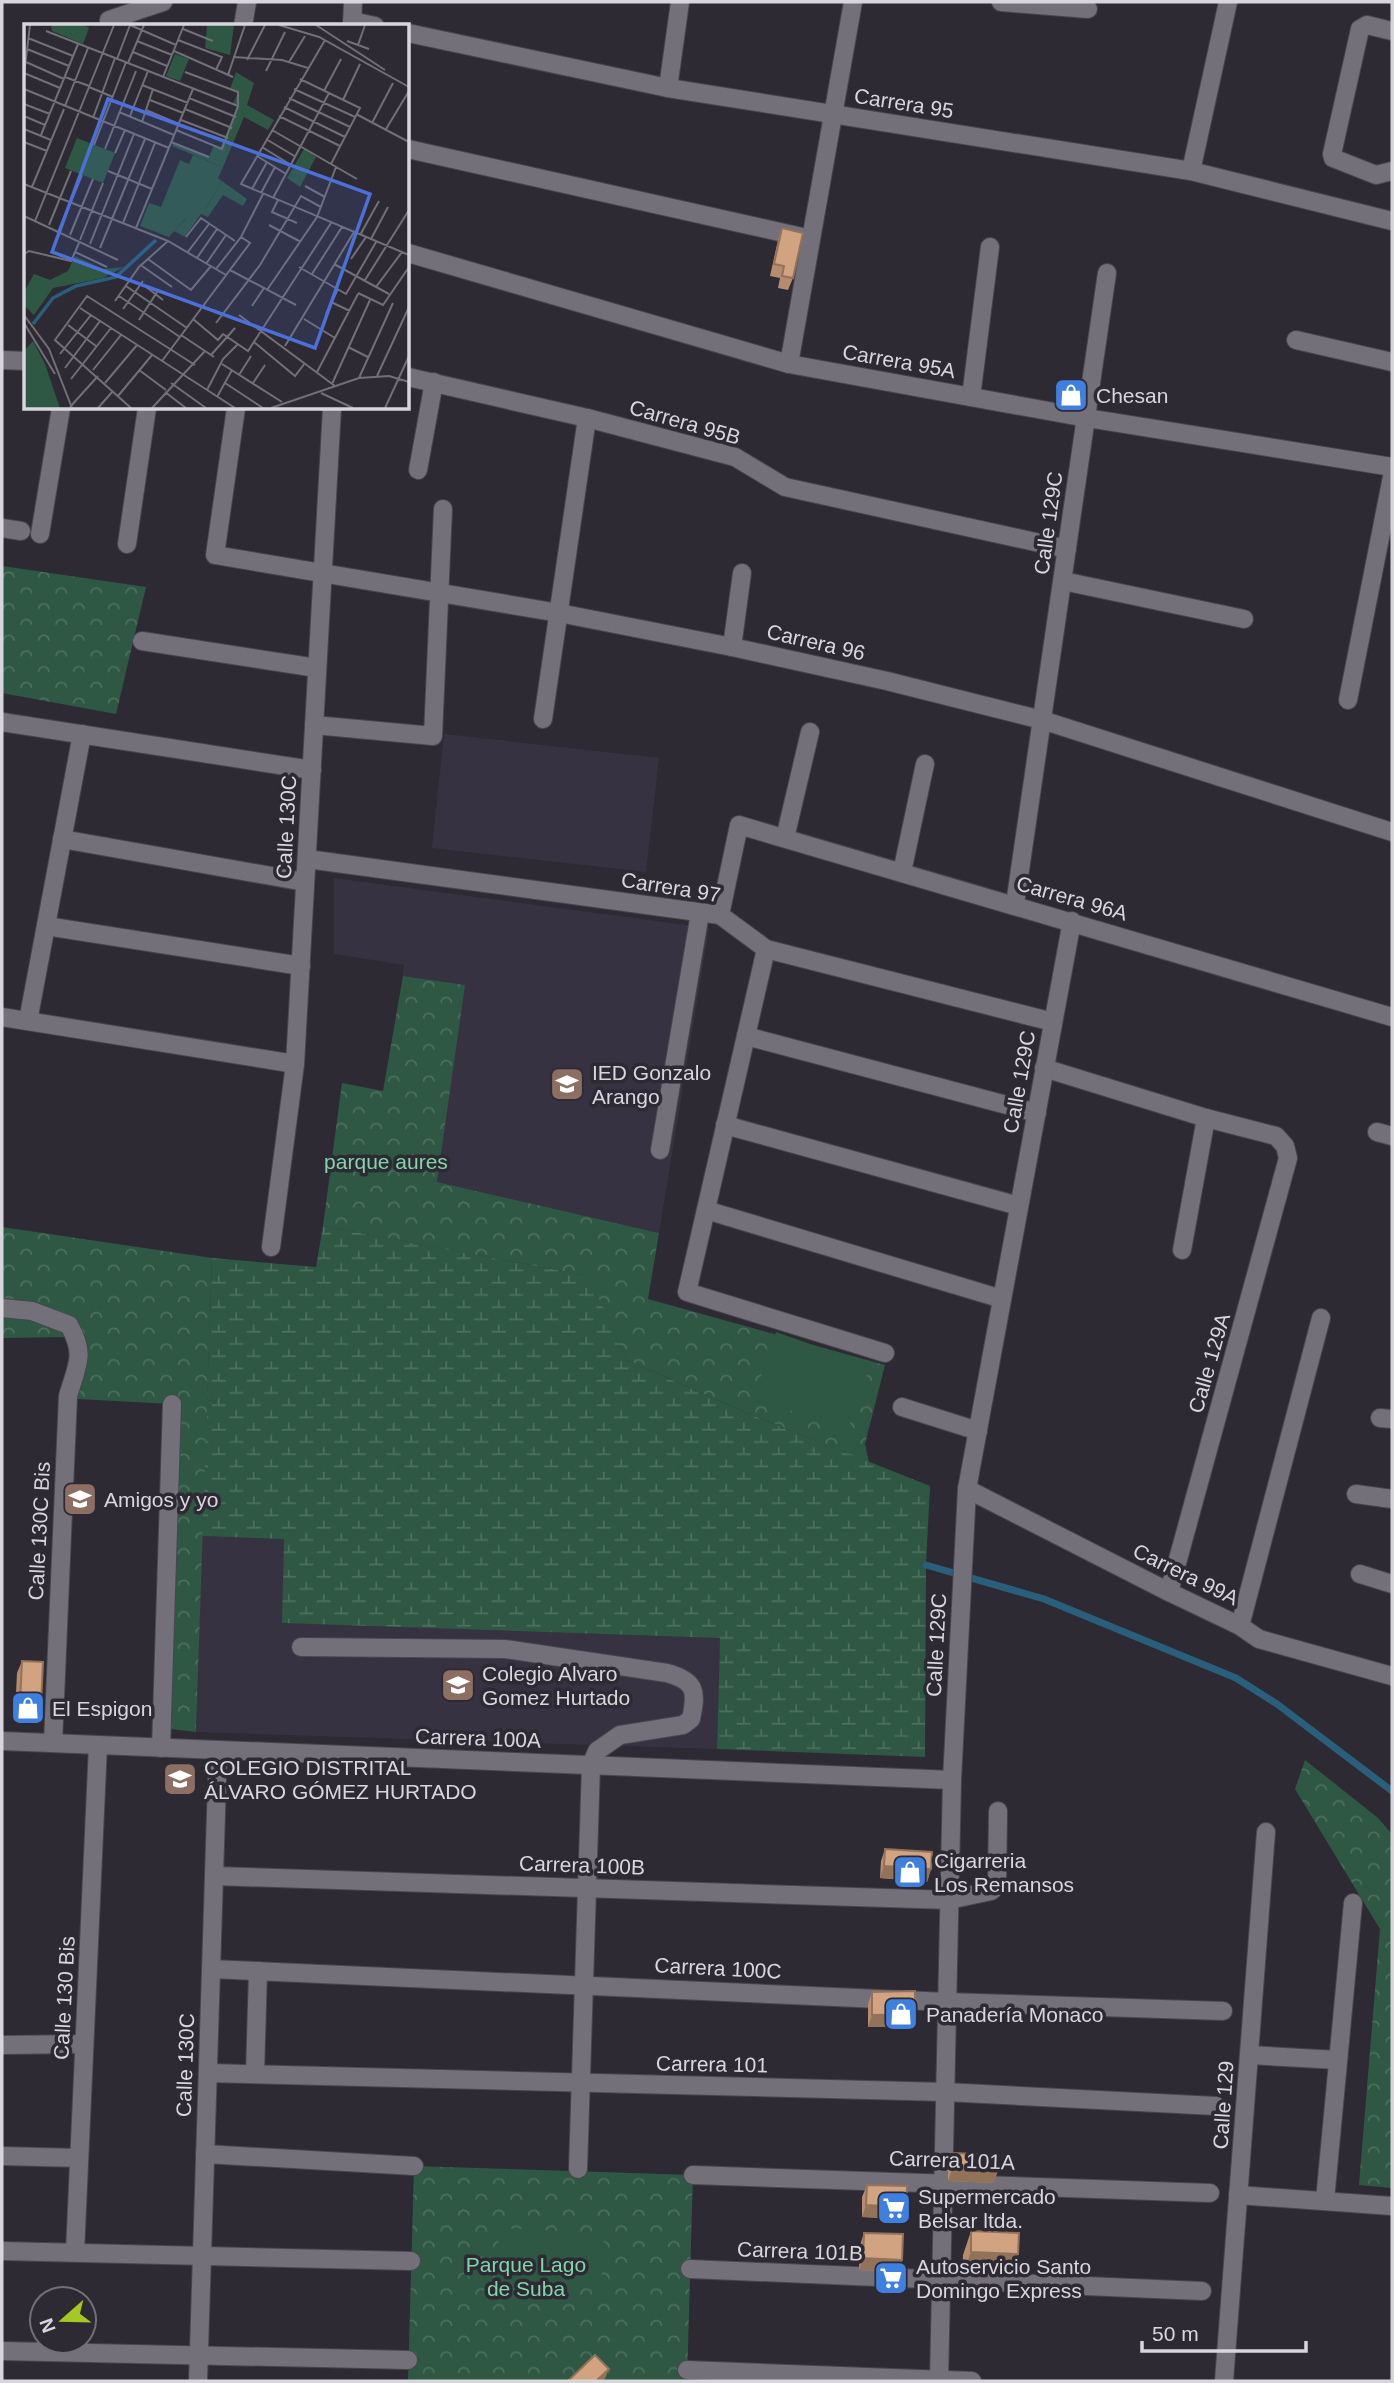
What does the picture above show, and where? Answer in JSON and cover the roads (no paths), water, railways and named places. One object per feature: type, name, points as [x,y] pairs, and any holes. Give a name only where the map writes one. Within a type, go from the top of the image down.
[{"type":"street","points":[[109,20],[163,2]]},
{"type":"street","points":[[243,24],[247,2]]},
{"type":"street","points":[[352,24],[353,2]]},
{"type":"street","points":[[668,88],[680,2]]},
{"type":"street","points":[[789,364],[853,2]]},
{"type":"street","points":[[1001,2],[1088,9]]},
{"type":"street","points":[[1191,171],[1228,2]]},
{"type":"street","points":[[1392,31],[1367,25],[1360,29],[1332,154],[1333,159],[1376,175],[1392,172]]},
{"type":"street","name":"Carrera 95","points":[[410,33],[668,88],[1191,171],[1392,221]]},
{"type":"street","points":[[410,149],[811,239]]},
{"type":"street","points":[[971,397],[990,247]]},
{"type":"street","name":"Carrera 95A","points":[[410,254],[789,364],[1087,418],[1392,467]]},
{"type":"street","name":"Calle 129C","points":[[1014,904],[1107,273]]},
{"type":"street","points":[[1296,340],[1392,362]]},
{"type":"street","points":[[2,360],[24,360]]},
{"type":"street","name":"Carrera 95B","points":[[410,377],[587,418],[735,457],[785,487],[1067,549]]},
{"type":"street","points":[[418,470],[434,382]]},
{"type":"street","points":[[40,534],[61,410]]},
{"type":"street","points":[[127,544],[147,410]]},
{"type":"street","name":"Carrera 96","points":[[236,410],[215,555],[559,613],[887,681],[1042,720],[1392,832]]},
{"type":"street","name":"Calle 130C","points":[[271,1247],[295,1064],[332,410]]},
{"type":"street","points":[[543,719],[587,418]]},
{"type":"street","points":[[1348,700],[1392,477]]},
{"type":"street","points":[[314,725],[433,736],[443,509]]},
{"type":"street","points":[[2,528],[21,531]]},
{"type":"street","points":[[732,647],[742,573]]},
{"type":"street","points":[[1063,581],[1244,619]]},
{"type":"street","points":[[142,641],[317,668]]},
{"type":"street","points":[[2,722],[312,770]]},
{"type":"street","points":[[785,838],[810,732]]},
{"type":"street","points":[[28,1021],[82,734]]},
{"type":"street","points":[[902,872],[925,764]]},
{"type":"street","name":"Carrera 96A","points":[[720,915],[739,825],[1392,1017]]},
{"type":"street","points":[[62,839],[305,882]]},
{"type":"street","name":"Carrera 97","points":[[307,859],[720,915],[766,949],[1053,1021]]},
{"type":"street","points":[[660,1150],[700,913]]},
{"type":"street","name":"Calle 129C","points":[[939,2381],[952,1780],[967,1489],[1072,921]]},
{"type":"street","points":[[46,926],[301,966]]},
{"type":"street","points":[[766,949],[687,1292],[885,1353]]},
{"type":"street","points":[[2,1017],[295,1064]]},
{"type":"street","points":[[746,1036],[1037,1113]]},
{"type":"street","points":[[1044,1068],[1206,1118],[1182,1250]]},
{"type":"street","name":"Calle 129A","points":[[1169,1592],[1288,1158],[1284,1146],[1276,1136],[1206,1118]]},
{"type":"street","points":[[726,1125],[1019,1206]]},
{"type":"street","points":[[706,1210],[1002,1299]]},
{"type":"street","name":"Calle 130C Bis","points":[[2,1308],[32,1311],[69,1325],[79,1342],[80,1354],[68,1396],[52,1743]]},
{"type":"street","points":[[1240,1626],[1321,1318]]},
{"type":"street","points":[[161,1748],[172,1404]]},
{"type":"street","points":[[902,1407],[978,1431]]},
{"type":"street","name":"Carrera 99A","points":[[967,1489],[1240,1626],[1259,1639],[1392,1676]]},
{"type":"street","points":[[1356,1494],[1392,1499]]},
{"type":"street","points":[[1360,1574],[1392,1584]]},
{"type":"street","points":[[301,1647],[505,1648],[667,1673],[685,1678],[690,1685],[695,1700],[691,1720],[683,1725],[620,1735],[597,1751],[590,1765],[578,2169]]},
{"type":"street","name":"Carrera 100A","points":[[2,1741],[952,1780]]},
{"type":"street","name":"Calle 130 Bis","points":[[75,2252],[98,1745]]},
{"type":"street","name":"Calle 130C","points":[[198,2381],[218,1750]]},
{"type":"street","name":"Carrera 100B","points":[[214,1876],[949,1900],[991,1891],[997,1886],[998,1811]]},
{"type":"street","name":"Calle 129","points":[[1224,2381],[1266,1832]]},
{"type":"street","points":[[1325,2200],[1353,1903]]},
{"type":"street","name":"Carrera 100C","points":[[211,1969],[947,2002],[1223,2011]]},
{"type":"street","points":[[255,2074],[258,1971]]},
{"type":"street","points":[[2,2045],[84,2044]]},
{"type":"street","points":[[1249,2055],[1338,2060]]},
{"type":"street","name":"Carrera 101","points":[[208,2073],[945,2092],[1216,2106]]},
{"type":"street","points":[[205,2154],[414,2166]]},
{"type":"street","points":[[2,2156],[79,2158]]},
{"type":"street","name":"Carrera 101A","points":[[693,2175],[1210,2193]]},
{"type":"street","points":[[1238,2195],[1392,2206]]},
{"type":"street","points":[[2,2250],[411,2261]]},
{"type":"street","name":"Carrera 101B","points":[[690,2269],[1202,2291]]},
{"type":"street","points":[[2,2351],[408,2360]]},
{"type":"street","points":[[687,2370],[972,2381]]},
{"type":"waterway","points":[[926,1565],[1044,1599],[1236,1678],[1277,1704],[1392,1791]]},
{"type":"place","name":"Chesan","points":[[1071,395]]},
{"type":"place","name":"IED Gonzalo Arango","points":[[567,1084]]},
{"type":"place","name":"Amigos y yo","points":[[80,1499]]},
{"type":"place","name":"Colegio Alvaro Gomez Hurtado","points":[[458,1685]]},
{"type":"place","name":"El Espigon","points":[[28,1708]]},
{"type":"place","name":"COLEGIO DISTRITAL ÁLVARO GÓMEZ HURTADO","points":[[180,1779]]},
{"type":"place","name":"Cigarreria Los Remansos","points":[[910,1872]]},
{"type":"place","name":"Panadería Monaco","points":[[901,2014]]},
{"type":"place","name":"Supermercado Belsar ltda.","points":[[894,2208]]},
{"type":"place","name":"Autoservicio Santo Domingo Express","points":[[891,2278]]},
{"type":"park label","name":"parque aures","points":[[386,1161]]},
{"type":"park label","name":"Parque Lago de Suba","points":[[526,2276]]}]
